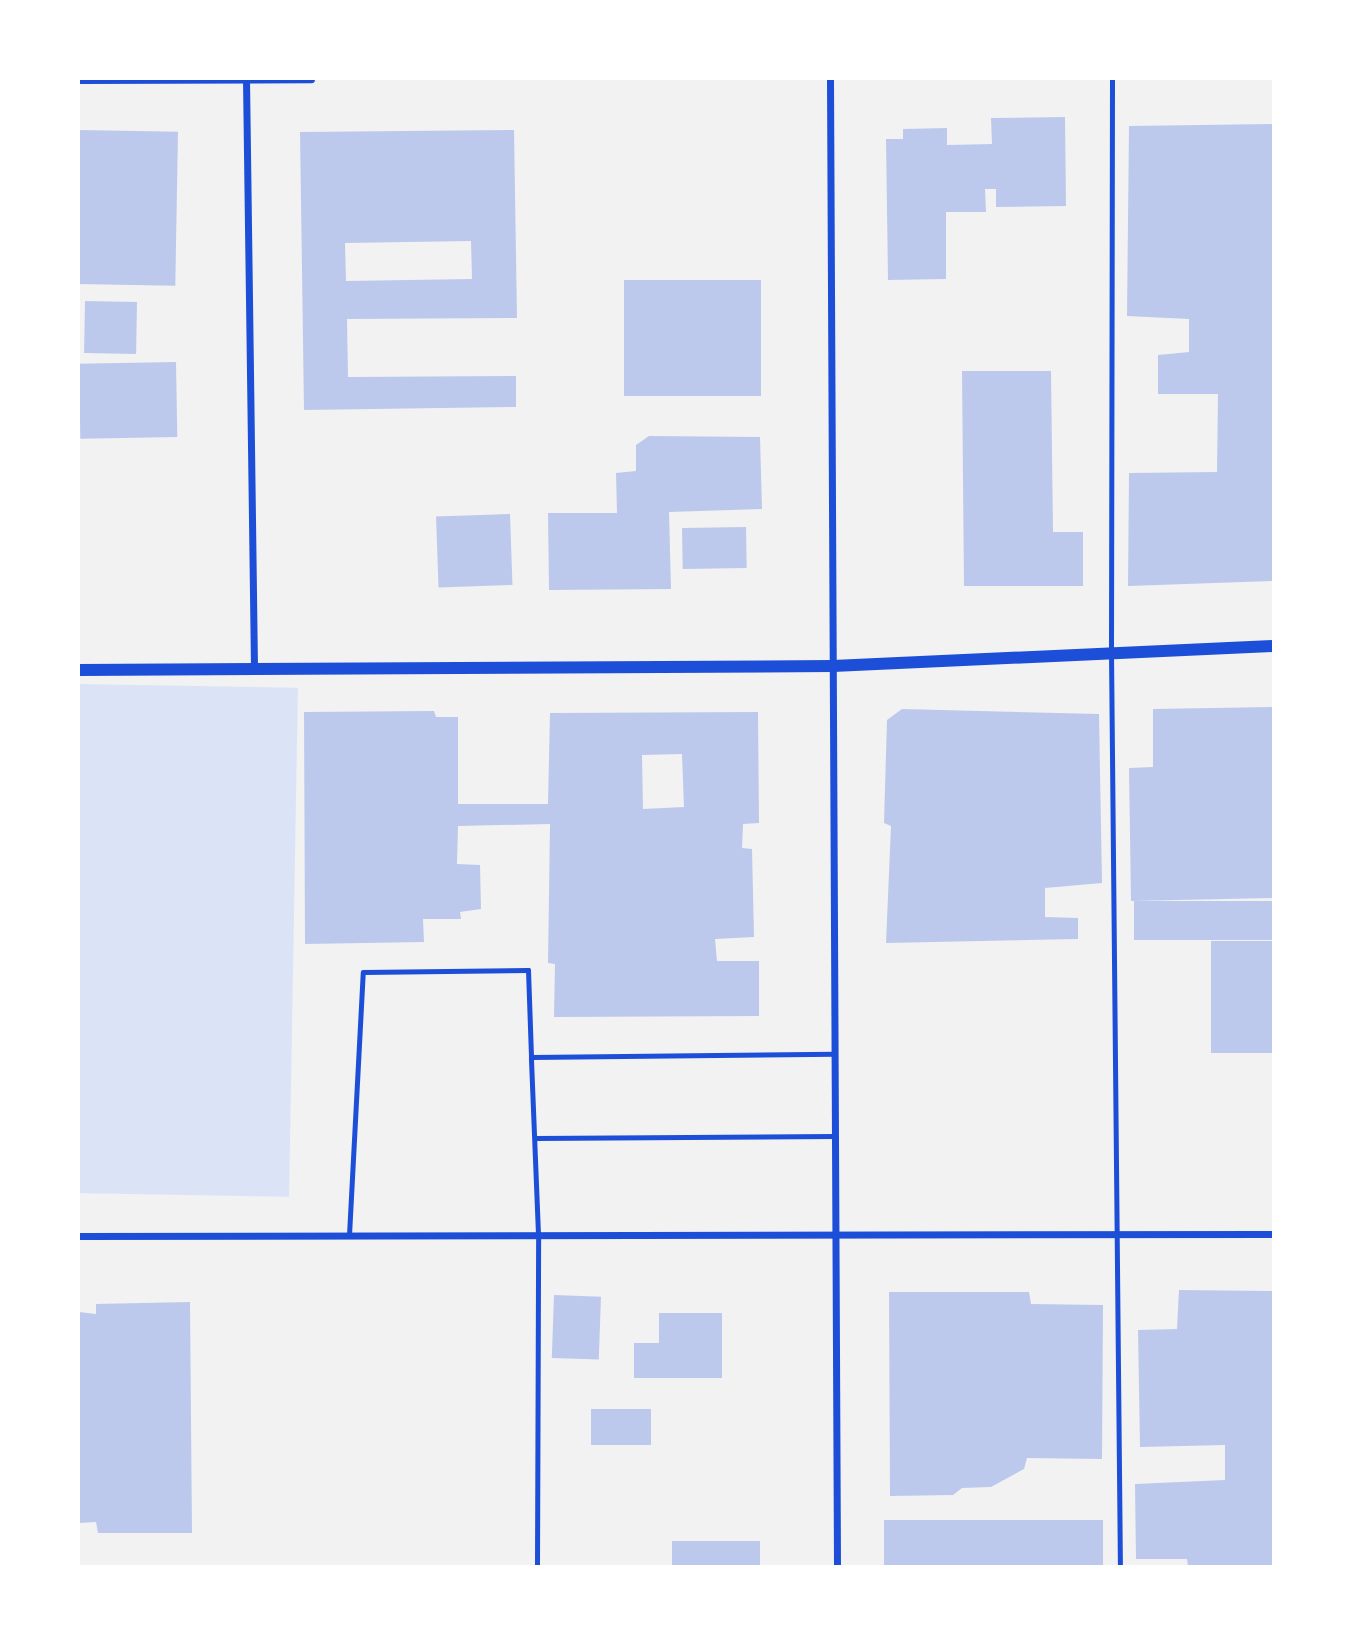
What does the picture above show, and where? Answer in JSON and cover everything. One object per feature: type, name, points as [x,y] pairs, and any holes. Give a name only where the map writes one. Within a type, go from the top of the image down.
[{"type":"street","points":[[246,79],[254,669]]},
{"type":"street","points":[[79,80],[311,79]]},
{"type":"street","points":[[830,79],[837,1566]]},
{"type":"street","points":[[79,670],[833,666],[1273,646]]},
{"type":"street","points":[[79,1236],[835,1232],[1273,1234]]},
{"type":"lane","points":[[1112,79],[1111,653],[1120,1566]]},
{"type":"lane","points":[[349,1235],[363,972],[528,970],[538,1234],[537,1566]]},
{"type":"lane","points":[[531,1057],[835,1054]]},
{"type":"lane","points":[[535,1138],[835,1136]]},
{"type":"shaded area","points":[[79,684],[298,688],[289,1197],[79,1193]]},
{"type":"building","points":[[1065,117],[1066,206],[996,207],[996,189],[985,189],[986,212],[946,212],[946,279],[888,280],[886,139],[903,139],[903,129],[947,128],[947,145],[992,144],[991,118]]},
{"type":"building","points":[[1273,124],[1273,581],[1128,586],[1129,473],[1217,472],[1218,394],[1158,394],[1158,355],[1189,352],[1189,319],[1127,316],[1129,126]]},
{"type":"building","points":[[79,130],[178,132],[175,286],[79,284]]},
{"type":"building","points":[[514,130],[517,318],[347,319],[348,377],[516,376],[516,407],[304,410],[300,132]],"holes":[[[471,241],[472,279],[346,281],[345,243]]]},
{"type":"building","points":[[624,280],[761,280],[761,396],[624,396]]},
{"type":"building","points":[[85,301],[137,302],[136,354],[84,353]]},
{"type":"building","points":[[176,362],[177,437],[80,439],[79,364]]},
{"type":"building","points":[[962,371],[1051,371],[1053,532],[1083,532],[1083,586],[964,586]]},
{"type":"building","points":[[649,436],[760,437],[762,509],[669,512],[671,589],[549,590],[548,513],[617,513],[616,473],[636,471],[636,445]]},
{"type":"building","points":[[510,514],[512,585],[439,588],[436,517]]},
{"type":"building","points":[[746,527],[747,568],[683,569],[682,528]]},
{"type":"building","points":[[1273,707],[1273,898],[1131,901],[1129,768],[1153,767],[1153,709]]},
{"type":"building","points":[[902,709],[1099,714],[1102,883],[1045,888],[1045,917],[1078,918],[1078,939],[886,943],[891,826],[884,823],[887,720]]},
{"type":"building","points":[[434,711],[436,717],[458,717],[458,804],[548,804],[550,713],[758,712],[759,823],[743,824],[742,848],[752,849],[754,937],[715,939],[717,961],[759,961],[759,1016],[554,1017],[555,964],[548,963],[550,824],[458,826],[457,864],[480,865],[481,909],[460,912],[461,919],[423,919],[424,942],[305,944],[304,712]],"holes":[[[682,754],[684,807],[643,809],[642,755]]]},
{"type":"building","points":[[1134,901],[1273,901],[1273,940],[1134,940]]},
{"type":"building","points":[[1211,941],[1273,941],[1273,1053],[1211,1053]]},
{"type":"building","points":[[1179,1290],[1273,1291],[1273,1566],[1188,1566],[1187,1559],[1136,1559],[1135,1484],[1225,1480],[1225,1445],[1140,1447],[1138,1330],[1177,1329]]},
{"type":"building","points":[[889,1292],[1029,1292],[1031,1304],[1103,1305],[1102,1459],[1027,1458],[1024,1469],[991,1487],[962,1488],[953,1495],[890,1496]]},
{"type":"building","points":[[554,1295],[601,1297],[599,1360],[552,1358]]},
{"type":"building","points":[[190,1302],[192,1533],[98,1533],[96,1522],[79,1523],[79,1312],[96,1314],[96,1304]]},
{"type":"building","points":[[659,1313],[722,1313],[722,1378],[634,1378],[634,1343],[659,1343]]},
{"type":"building","points":[[591,1409],[651,1409],[651,1445],[591,1445]]},
{"type":"building","points":[[884,1520],[1103,1520],[1103,1566],[884,1566]]},
{"type":"building","points":[[672,1541],[760,1541],[760,1566],[672,1566]]}]
